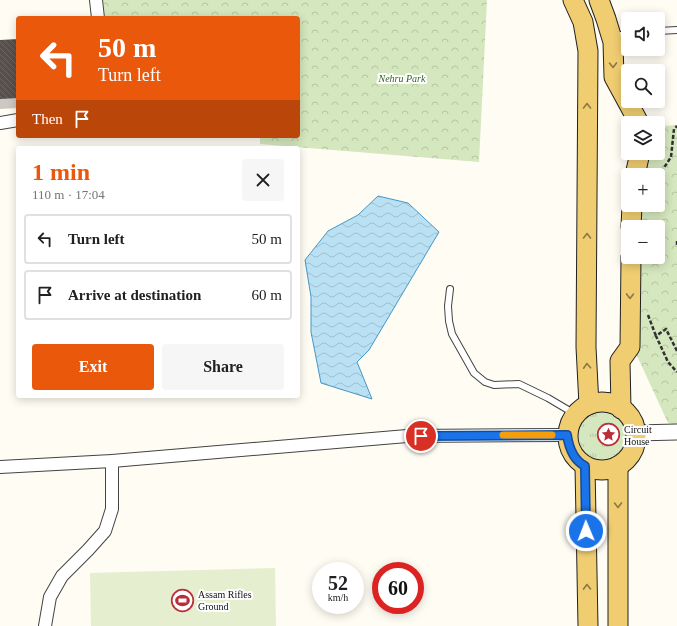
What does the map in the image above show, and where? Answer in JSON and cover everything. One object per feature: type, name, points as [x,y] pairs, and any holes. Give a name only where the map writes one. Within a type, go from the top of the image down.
[{"type":"main road","points":[[573,0],[583,22],[588,51],[586,347],[582,410]]},
{"type":"main road","points":[[602,2],[620,35],[613,42],[614,77],[635,116]]},
{"type":"main road","points":[[621,409],[620,360],[630,347],[631,264]]},
{"type":"main road","points":[[595,402],[606,402],[627,412],[633,422],[636,433],[636,445],[631,455],[623,464],[613,469],[602,471],[591,469],[581,464],[573,456],[567,435],[569,424],[582,410],[595,402]]},
{"type":"main road","points":[[585,466],[588,626]]},
{"type":"main road","points":[[618,466],[618,626]]},
{"type":"street","points":[[96,0],[98,16]]},
{"type":"street","points":[[0,123],[16,120]]},
{"type":"street","points":[[636,433],[677,432]]},
{"type":"street","points":[[0,467],[112,461],[407,436],[567,435]]},
{"type":"street","points":[[45,626],[50,597],[62,576],[105,531],[112,509],[112,461]]},
{"type":"lane","points":[[665,31],[677,30]]},
{"type":"lane","points":[[450,289],[448,321],[452,334],[474,373],[485,382],[494,385],[519,384],[548,398],[582,410]]},
{"type":"path","points":[[664,168],[671,157],[674,129],[677,126]]},
{"type":"path","points":[[677,241],[677,247]]},
{"type":"path","points":[[677,351],[666,329],[656,336],[668,362],[677,372]]},
{"type":"green space","name":"Nehru Park","points":[[103,0],[487,0],[479,162],[300,147],[300,146],[260,144],[260,138],[300,138],[300,16],[105,16]]},
{"type":"green space","points":[[677,125],[677,425],[668,423],[633,347],[634,264],[665,264],[665,220],[638,220],[638,212],[665,212],[665,168],[642,168],[643,160],[665,160],[665,126]]},
{"type":"green space","points":[[601,406],[613,406],[628,414],[636,429],[636,441],[628,456],[613,464],[601,464],[586,456],[578,441],[578,429],[586,414]]},
{"type":"green space","name":"Assam Rifles Ground","points":[[275,568],[276,626],[91,626],[90,573]]},
{"type":"water","points":[[378,196],[408,203],[439,232],[369,350],[357,362],[372,399],[321,383],[311,332],[311,297],[305,260],[328,231],[358,215]]},
{"type":"building","points":[[16,39],[16,98],[0,99],[0,40]]},
{"type":"slow traffic","points":[[503,435],[552,435]]},
{"type":"place","name":"Circuit House","points":[[608,435]]},
{"type":"place","name":"Assam Rifles Ground","points":[[183,600]]},
{"type":"route","points":[[421,436],[567,435],[573,456],[585,466],[586,531]]}]
